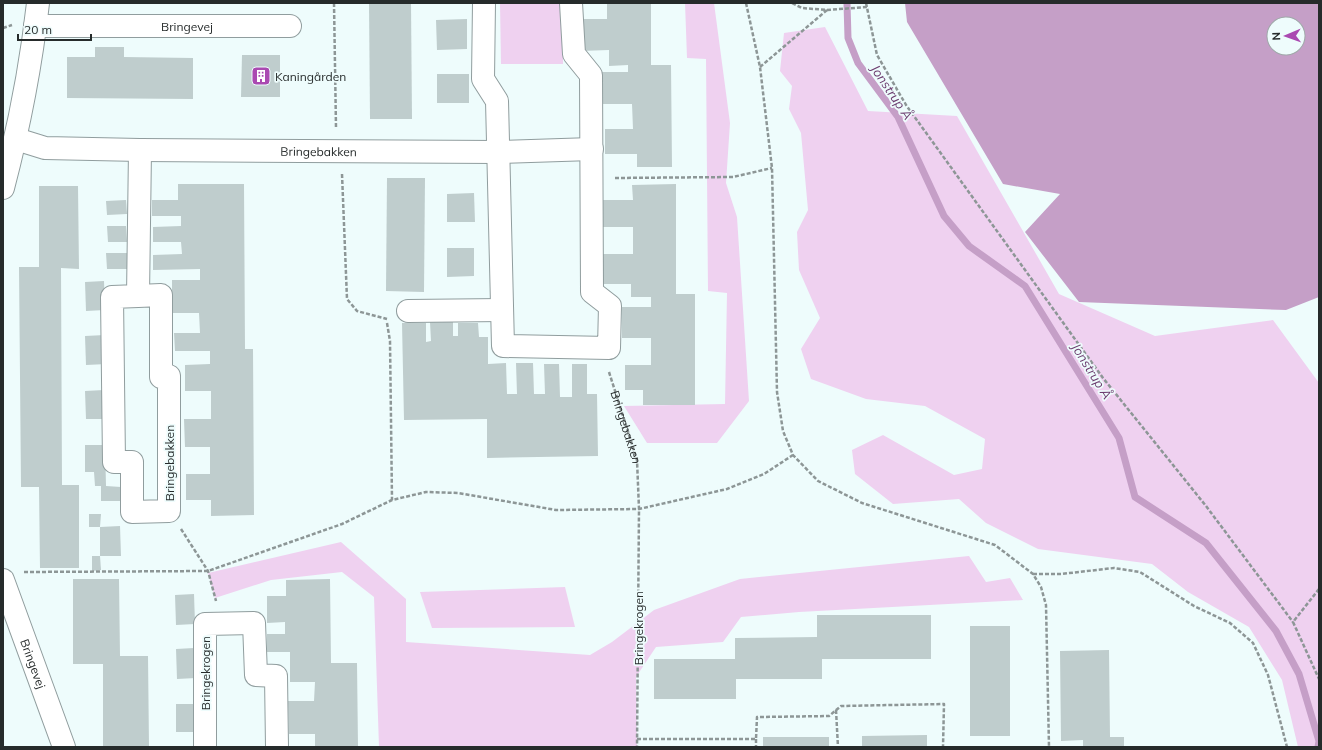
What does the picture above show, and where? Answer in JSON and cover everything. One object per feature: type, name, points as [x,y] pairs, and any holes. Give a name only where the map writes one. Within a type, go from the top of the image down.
[{"type":"street","points":[[3,188],[16,139],[38,3]]},
{"type":"street","points":[[484,3],[483,79],[498,101],[503,346],[609,348],[610,306],[592,292],[591,75],[574,54],[571,3]]},
{"type":"street","name":"Bringevej","points":[[35,26],[290,26]]},
{"type":"street","name":"Bringebakken","points":[[16,139],[45,148],[140,150],[498,152],[592,149]]},
{"type":"street","points":[[138,296],[140,150]]},
{"type":"street","name":"Bringebakken","points":[[161,295],[161,377],[169,376],[169,511],[132,512],[132,462],[114,462],[112,297],[138,296],[161,295]]},
{"type":"street","points":[[408,311],[502,310]]},
{"type":"street","name":"Bringevej","points":[[11,576],[64,747]]},
{"type":"street","name":"Bringekrogen","points":[[205,747],[205,624],[254,623],[256,675],[276,676],[277,747]]},
{"type":"path","points":[[334,3],[336,150],[342,165],[347,299],[357,311],[386,319],[408,311]]},
{"type":"path","points":[[746,3],[760,67],[772,168],[777,392],[783,431],[793,455],[818,481],[862,503],[995,545],[1033,574],[1041,587],[1046,604],[1048,746]]},
{"type":"path","points":[[792,3],[802,8],[827,10],[867,7]]},
{"type":"path","points":[[866,3],[877,55],[906,105],[1103,378],[1198,495],[1293,622],[1319,679]]},
{"type":"path","points":[[760,67],[827,10]]},
{"type":"path","points":[[592,178],[733,177],[772,168]]},
{"type":"path","points":[[386,319],[390,341],[392,500]]},
{"type":"path","name":"Bringebakken","points":[[602,348],[637,460],[638,509]]},
{"type":"path","points":[[11,576],[208,571],[342,524],[392,500],[426,492],[458,493],[556,510],[638,509],[727,489],[764,474],[793,455]]},
{"type":"path","name":"Bringekrogen","points":[[637,747],[638,509]]},
{"type":"path","points":[[169,511],[208,571],[216,603],[218,624]]},
{"type":"path","points":[[1033,574],[1061,574],[1114,568],[1140,572],[1194,606],[1230,623],[1253,643],[1268,675],[1287,747]]},
{"type":"path","points":[[1293,622],[1319,589]]},
{"type":"path","points":[[756,747],[757,717],[829,716],[841,706],[944,704],[944,747]]},
{"type":"path","points":[[836,710],[838,747]]},
{"type":"path","points":[[637,739],[756,740]]},
{"type":"shaded area","points":[[500,3],[563,3],[563,64],[501,64]]},
{"type":"shaded area","points":[[685,3],[714,3],[730,123],[726,183],[737,217],[749,401],[717,443],[647,443],[624,406],[725,404],[727,293],[708,291],[706,59],[687,58]]},
{"type":"shaded area","points":[[905,3],[1319,3],[1319,297],[1286,310],[1079,302],[1025,232],[1060,194],[1003,184],[907,22]]},
{"type":"shaded area","points":[[825,27],[868,111],[957,116],[1059,294],[1155,336],[1273,320],[1319,383],[1319,747],[1298,747],[1282,680],[1249,627],[1188,592],[1152,564],[1038,549],[986,523],[959,499],[893,504],[855,474],[852,450],[883,435],[954,475],[982,469],[985,439],[925,406],[866,399],[811,379],[801,349],[820,318],[799,270],[797,232],[808,210],[801,133],[789,109],[792,86],[780,71],[784,33]]},
{"type":"shaded area","points":[[341,542],[406,599],[406,642],[590,655],[612,642],[654,610],[740,579],[969,556],[986,582],[1010,578],[1023,600],[799,612],[741,617],[723,642],[656,647],[636,677],[637,747],[379,747],[374,597],[342,572],[271,580],[215,598],[208,573]]},
{"type":"shaded area","points":[[565,587],[575,627],[432,628],[420,592]]},
{"type":"building","points":[[369,3],[411,3],[412,119],[370,119]]},
{"type":"building","points":[[607,3],[651,3],[651,65],[671,65],[672,167],[637,167],[637,154],[605,154],[605,129],[633,129],[632,104],[600,104],[600,72],[628,72],[628,65],[609,66],[609,50],[580,51],[580,19],[607,19]]},
{"type":"building","points":[[467,19],[467,49],[437,50],[436,20]]},
{"type":"building","points":[[95,47],[124,47],[124,57],[193,58],[193,99],[67,98],[67,57],[95,57]]},
{"type":"building","name":"Kaningården","points":[[242,55],[280,55],[280,97],[241,97]]},
{"type":"building","points":[[437,74],[469,74],[469,103],[437,103]]},
{"type":"building","points":[[387,178],[425,178],[424,292],[386,291]]},
{"type":"building","points":[[178,184],[244,184],[245,349],[253,349],[254,515],[211,516],[211,500],[186,500],[186,474],[210,474],[210,447],[185,447],[184,419],[211,419],[211,391],[185,391],[185,365],[210,364],[210,351],[175,351],[174,333],[200,333],[199,313],[172,313],[172,280],[200,280],[200,269],[153,270],[153,255],[182,254],[181,242],[153,242],[153,227],[181,226],[181,216],[152,216],[152,200],[178,200]]},
{"type":"building","points":[[676,184],[676,294],[695,294],[695,405],[643,405],[643,390],[625,390],[625,365],[651,365],[651,338],[622,338],[622,307],[651,307],[651,297],[631,297],[631,284],[601,284],[601,254],[633,254],[633,227],[603,227],[603,200],[633,200],[632,185]]},
{"type":"building","points":[[39,186],[78,186],[79,269],[61,268],[62,485],[79,485],[79,568],[40,568],[39,487],[21,487],[19,267],[39,267]]},
{"type":"building","points":[[474,193],[475,222],[447,222],[447,194]]},
{"type":"building","points":[[126,200],[127,214],[107,215],[106,201]]},
{"type":"building","points":[[107,226],[126,226],[127,242],[108,242]]},
{"type":"building","points":[[447,248],[474,248],[474,276],[447,277]]},
{"type":"building","points":[[106,253],[128,253],[128,269],[107,269]]},
{"type":"building","points":[[104,281],[105,310],[86,311],[85,282]]},
{"type":"building","points":[[430,322],[453,322],[453,336],[458,336],[458,323],[478,323],[479,337],[488,337],[488,364],[506,363],[507,394],[517,394],[516,363],[533,363],[534,394],[545,394],[544,364],[559,364],[560,397],[572,397],[572,364],[587,364],[587,394],[597,394],[598,456],[487,458],[487,419],[404,420],[402,323],[426,323],[426,342],[431,341]]},
{"type":"building","points":[[105,335],[107,364],[86,365],[85,336]]},
{"type":"building","points":[[104,390],[106,419],[86,419],[85,391]]},
{"type":"building","points":[[85,445],[105,445],[106,486],[121,487],[122,501],[101,501],[101,486],[95,486],[94,472],[85,472]]},
{"type":"building","points":[[89,514],[101,514],[100,527],[89,527]]},
{"type":"building","points":[[120,526],[121,556],[100,556],[100,527]]},
{"type":"building","points":[[92,556],[100,556],[101,570],[92,571]]},
{"type":"building","points":[[73,579],[119,579],[120,656],[148,656],[149,747],[103,747],[103,664],[73,664]]},
{"type":"building","points":[[330,579],[331,663],[357,663],[358,747],[315,747],[315,734],[289,734],[288,701],[314,701],[315,682],[290,682],[290,652],[267,652],[267,634],[285,634],[285,622],[267,623],[267,596],[286,596],[286,580]]},
{"type":"building","points":[[194,594],[195,624],[176,625],[175,595]]},
{"type":"building","points":[[817,615],[931,615],[931,659],[822,659],[822,679],[736,679],[736,699],[654,699],[654,659],[735,659],[735,638],[817,637]]},
{"type":"building","points":[[970,626],[1010,626],[1010,736],[970,736]]},
{"type":"building","points":[[194,648],[196,678],[177,679],[176,649]]},
{"type":"building","points":[[1109,650],[1110,737],[1124,737],[1124,747],[1083,747],[1083,740],[1061,741],[1060,651]]},
{"type":"building","points":[[176,704],[196,704],[196,732],[176,732]]},
{"type":"building","points":[[927,735],[927,747],[862,747],[862,736]]},
{"type":"building","points":[[763,737],[829,737],[829,747],[763,747]]},
{"type":"waterway","name":"Jonstrup Å","points":[[847,3],[848,38],[858,63],[898,117],[944,216],[969,246],[1025,286],[1119,438],[1135,497],[1206,543],[1276,631],[1299,674],[1319,741],[1318,747]]},
{"type":"place","name":"Kaningården","points":[[261,76]]}]
